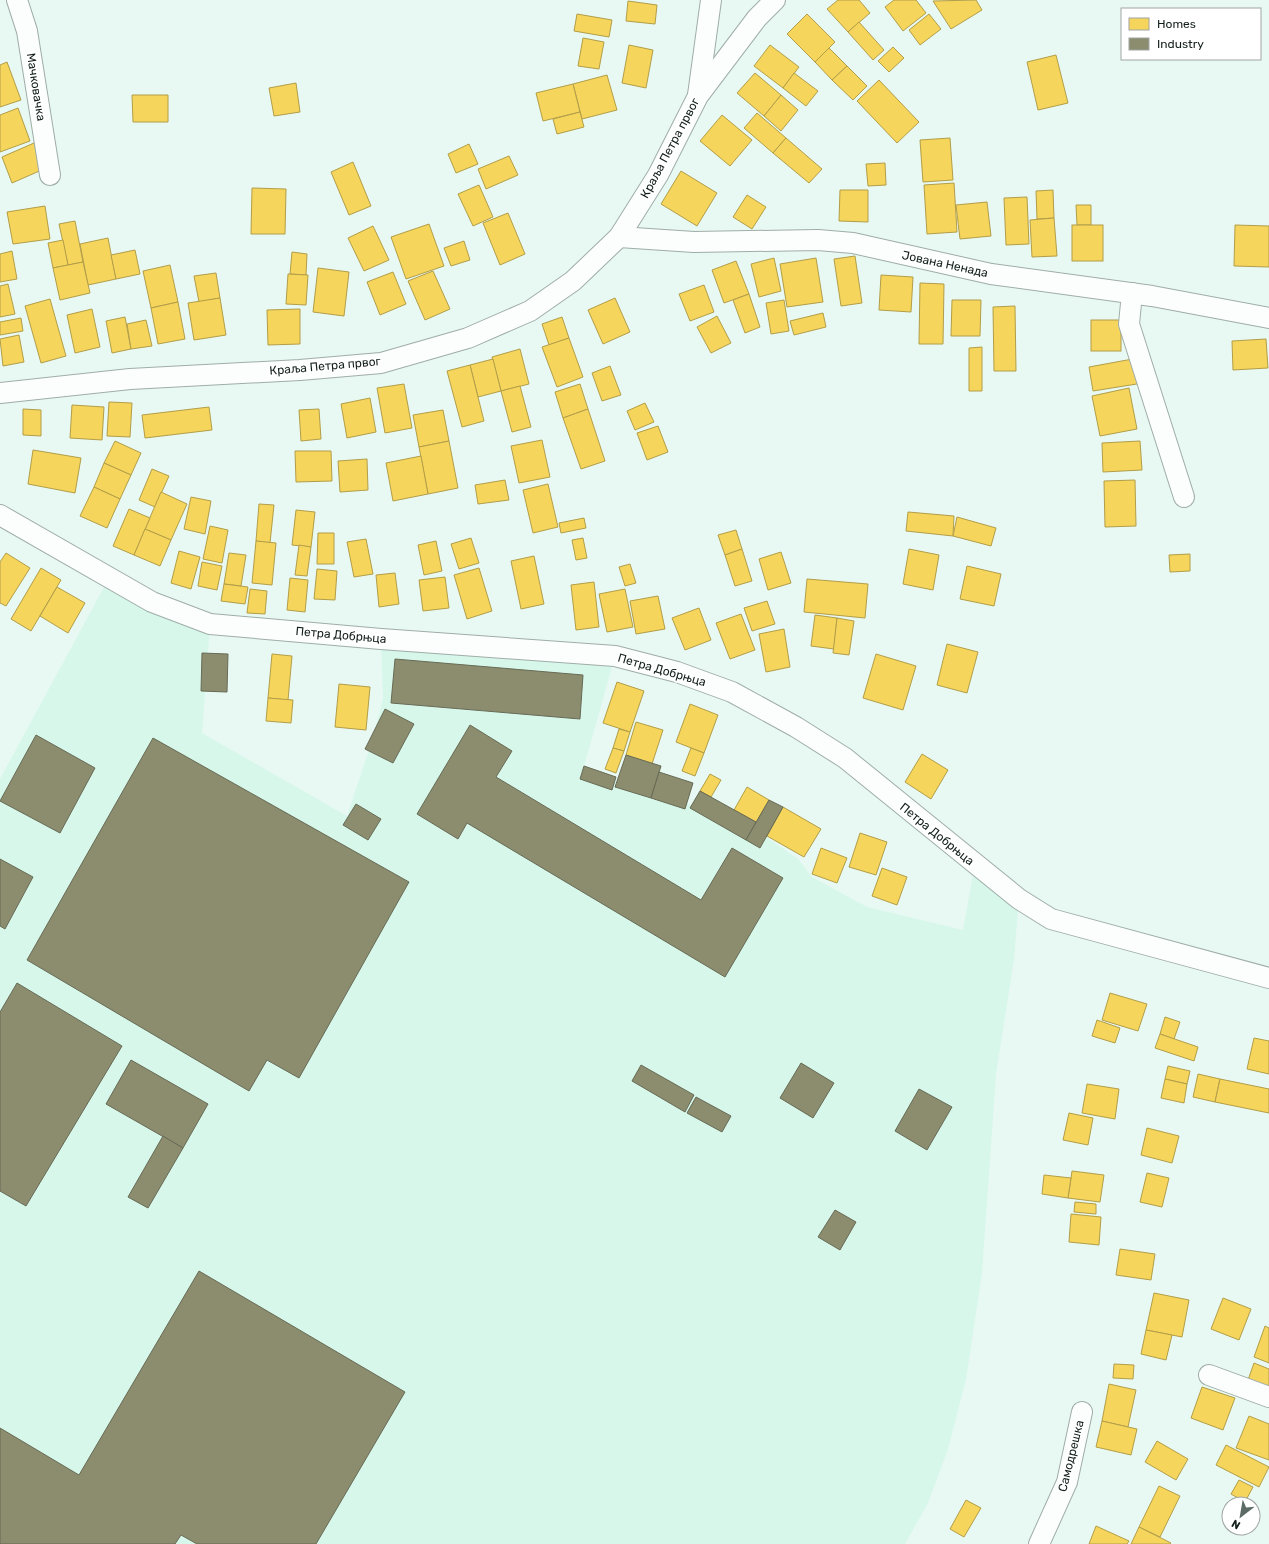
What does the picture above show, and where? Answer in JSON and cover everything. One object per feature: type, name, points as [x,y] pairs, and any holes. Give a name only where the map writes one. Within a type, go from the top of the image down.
[{"type":"street","name":"Мачковачка","points":[[17,0],[27,31],[50,175]]},
{"type":"street","points":[[698,96],[711,0]]},
{"type":"street","name":"Краља Петра првог","points":[[0,393],[130,379],[300,370],[381,362],[468,338],[530,311],[573,281],[619,237],[658,175],[698,96],[757,18],[775,0]]},
{"type":"street","name":"Јована Ненада","points":[[619,237],[694,242],[818,240],[853,243],[991,274],[1132,293],[1269,318]]},
{"type":"street","points":[[1132,293],[1129,324],[1184,497]]},
{"type":"street","name":"Петра Добрњца","points":[[0,515],[152,602],[210,624],[381,639],[615,656],[677,672],[732,692],[796,727],[845,758],[1019,899],[1051,919],[1269,978]]},
{"type":"street","points":[[1209,1375],[1269,1398]]},
{"type":"street","name":"Самодрешка","points":[[1039,1544],[1067,1482],[1082,1412]]},
{"type":"shaded area","points":[[109,578],[210,624],[202,733],[347,816],[372,741],[383,699],[381,639],[615,656],[583,770],[707,810],[769,839],[798,859],[812,877],[867,907],[963,930],[975,864],[1019,899],[1014,959],[996,1074],[982,1273],[966,1379],[948,1449],[928,1503],[905,1544],[0,1544],[0,779]]},
{"type":"building: Homes","points":[[838,0],[859,0],[870,13],[848,32],[827,9]]},
{"type":"building: Homes","points":[[894,0],[916,0],[926,13],[903,31],[885,7]]},
{"type":"building: Homes","points":[[976,0],[982,10],[951,29],[933,1]]},
{"type":"building: Homes","points":[[628,1],[657,5],[655,24],[626,21]]},
{"type":"building: Homes","points":[[577,14],[612,20],[609,37],[574,31]]},
{"type":"building: Homes","points":[[807,14],[835,42],[815,62],[787,34]]},
{"type":"building: Homes","points":[[929,14],[941,29],[920,45],[909,30]]},
{"type":"building: Homes","points":[[859,22],[884,50],[873,60],[848,32]]},
{"type":"building: Homes","points":[[583,38],[604,42],[599,69],[578,66]]},
{"type":"building: Homes","points":[[629,45],[653,50],[646,88],[622,83]]},
{"type":"building: Homes","points":[[770,45],[799,67],[783,88],[754,66]]},
{"type":"building: Homes","points":[[893,47],[904,58],[889,72],[878,61]]},
{"type":"building: Homes","points":[[829,48],[847,66],[832,80],[815,62]]},
{"type":"building: Homes","points":[[1056,55],[1068,103],[1038,110],[1027,62]]},
{"type":"building: Homes","points":[[7,62],[21,100],[0,107],[0,65]]},
{"type":"building: Homes","points":[[847,66],[867,86],[853,100],[832,80]]},
{"type":"building: Homes","points":[[755,73],[781,95],[764,116],[737,93]]},
{"type":"building: Homes","points":[[794,73],[818,91],[806,106],[783,88]]},
{"type":"building: Homes","points":[[607,75],[617,110],[582,119],[573,84]]},
{"type":"building: Homes","points":[[879,80],[919,122],[897,143],[857,101]]},
{"type":"building: Homes","points":[[296,83],[300,112],[274,116],[269,88]]},
{"type":"building: Homes","points":[[573,84],[580,112],[543,121],[536,93]]},
{"type":"building: Homes","points":[[132,95],[168,95],[168,122],[133,122]]},
{"type":"building: Homes","points":[[781,95],[798,110],[781,131],[764,116]]},
{"type":"building: Homes","points":[[18,108],[30,141],[0,152],[0,115]]},
{"type":"building: Homes","points":[[580,112],[584,127],[557,134],[553,119]]},
{"type":"building: Homes","points":[[757,113],[786,138],[773,153],[744,128]]},
{"type":"building: Homes","points":[[722,115],[752,140],[730,166],[700,141]]},
{"type":"building: Homes","points":[[786,138],[822,169],[809,183],[773,153]]},
{"type":"building: Homes","points":[[950,138],[953,180],[923,182],[920,140]]},
{"type":"building: Homes","points":[[34,143],[44,169],[12,183],[2,157]]},
{"type":"building: Homes","points":[[469,144],[478,164],[456,173],[448,154]]},
{"type":"building: Homes","points":[[509,156],[518,175],[486,189],[478,169]]},
{"type":"building: Homes","points":[[353,162],[371,206],[349,215],[331,172]]},
{"type":"building: Homes","points":[[885,163],[886,185],[868,186],[866,164]]},
{"type":"building: Homes","points":[[681,171],[717,193],[697,226],[661,204]]},
{"type":"building: Homes","points":[[954,183],[957,232],[927,234],[924,185]]},
{"type":"building: Homes","points":[[479,185],[493,217],[473,226],[458,194]]},
{"type":"building: Homes","points":[[252,188],[286,189],[285,234],[251,234]]},
{"type":"building: Homes","points":[[840,190],[868,190],[868,222],[839,221]]},
{"type":"building: Homes","points":[[1053,190],[1054,218],[1037,219],[1036,191]]},
{"type":"building: Homes","points":[[747,195],[766,207],[752,229],[733,217]]},
{"type":"building: Homes","points":[[1027,197],[1029,244],[1006,245],[1004,198]]},
{"type":"building: Homes","points":[[987,202],[991,236],[960,239],[956,205]]},
{"type":"building: Homes","points":[[1076,205],[1091,205],[1091,225],[1077,225]]},
{"type":"building: Homes","points":[[45,206],[50,239],[13,244],[7,212]]},
{"type":"building: Homes","points":[[508,213],[525,254],[500,265],[483,223]]},
{"type":"building: Homes","points":[[1054,218],[1057,256],[1032,257],[1030,220]]},
{"type":"building: Homes","points":[[75,221],[83,262],[68,265],[59,224]]},
{"type":"building: Homes","points":[[429,224],[444,266],[406,279],[391,237]]},
{"type":"building: Homes","points":[[1072,225],[1103,225],[1103,261],[1072,261]]},
{"type":"building: Homes","points":[[1235,225],[1269,226],[1269,267],[1234,266]]},
{"type":"building: Homes","points":[[373,226],[389,260],[364,271],[348,238]]},
{"type":"building: Homes","points":[[108,238],[116,279],[88,285],[80,244]]},
{"type":"building: Homes","points":[[63,240],[68,265],[53,268],[48,243]]},
{"type":"building: Homes","points":[[464,241],[470,260],[451,266],[444,248]]},
{"type":"building: Homes","points":[[135,250],[140,274],[116,279],[111,255]]},
{"type":"building: Homes","points":[[12,251],[17,279],[0,282],[0,254]]},
{"type":"building: Homes","points":[[292,252],[307,254],[306,275],[290,274]]},
{"type":"building: Homes","points":[[855,256],[862,303],[841,306],[834,259]]},
{"type":"building: Homes","points":[[774,258],[781,291],[759,297],[751,264]]},
{"type":"building: Homes","points":[[816,258],[823,302],[787,307],[780,264]]},
{"type":"building: Homes","points":[[736,261],[749,294],[724,303],[712,270]]},
{"type":"building: Homes","points":[[83,262],[90,293],[60,300],[53,268]]},
{"type":"building: Homes","points":[[170,265],[178,302],[151,308],[143,271]]},
{"type":"building: Homes","points":[[318,268],[349,272],[344,316],[313,312]]},
{"type":"building: Homes","points":[[433,271],[450,309],[425,320],[408,281]]},
{"type":"building: Homes","points":[[393,272],[406,304],[380,315],[367,282]]},
{"type":"building: Homes","points":[[216,273],[220,298],[199,302],[194,276]]},
{"type":"building: Homes","points":[[288,274],[308,275],[306,305],[286,304]]},
{"type":"building: Homes","points":[[881,275],[913,277],[911,312],[879,310]]},
{"type":"building: Homes","points":[[920,283],[944,284],[943,344],[919,344]]},
{"type":"building: Homes","points":[[8,284],[15,314],[0,317],[0,286]]},
{"type":"building: Homes","points":[[704,285],[714,312],[690,321],[679,294]]},
{"type":"building: Homes","points":[[749,294],[760,327],[745,333],[733,300]]},
{"type":"building: Homes","points":[[220,298],[226,335],[194,340],[188,303]]},
{"type":"building: Homes","points":[[615,298],[630,332],[603,344],[588,310]]},
{"type":"building: Homes","points":[[50,299],[66,356],[41,363],[25,306]]},
{"type":"building: Homes","points":[[784,300],[789,331],[771,334],[766,303]]},
{"type":"building: Homes","points":[[952,300],[981,300],[980,336],[951,336]]},
{"type":"building: Homes","points":[[178,302],[185,339],[158,344],[151,308]]},
{"type":"building: Homes","points":[[1015,306],[1016,371],[994,371],[993,307]]},
{"type":"building: Homes","points":[[92,309],[100,347],[75,353],[67,315]]},
{"type":"building: Homes","points":[[300,309],[300,344],[268,345],[267,310]]},
{"type":"building: Homes","points":[[823,313],[826,327],[794,335],[790,321]]},
{"type":"building: Homes","points":[[717,316],[731,343],[711,353],[697,327]]},
{"type":"building: Homes","points":[[125,317],[131,349],[112,353],[106,321]]},
{"type":"building: Homes","points":[[562,317],[569,338],[549,345],[542,324]]},
{"type":"building: Homes","points":[[21,318],[23,331],[0,335],[0,322]]},
{"type":"building: Homes","points":[[146,320],[152,346],[131,349],[127,324]]},
{"type":"building: Homes","points":[[1091,320],[1121,320],[1121,351],[1091,351]]},
{"type":"building: Homes","points":[[19,335],[24,362],[3,366],[0,339]]},
{"type":"building: Homes","points":[[569,338],[583,377],[557,387],[542,347]]},
{"type":"building: Homes","points":[[1266,339],[1268,368],[1233,370],[1232,341]]},
{"type":"building: Homes","points":[[982,347],[982,391],[969,391],[969,348]]},
{"type":"building: Homes","points":[[520,349],[529,384],[501,391],[492,357]]},
{"type":"building: Homes","points":[[1138,358],[1143,383],[1093,391],[1089,367]]},
{"type":"building: Homes","points":[[493,359],[501,391],[478,397],[470,365]]},
{"type":"building: Homes","points":[[470,365],[484,421],[462,427],[447,371]]},
{"type":"building: Homes","points":[[610,366],[621,395],[602,401],[592,373]]},
{"type":"building: Homes","points":[[404,384],[412,428],[385,433],[377,388]]},
{"type":"building: Homes","points":[[580,384],[588,409],[563,418],[555,392]]},
{"type":"building: Homes","points":[[520,386],[531,427],[512,432],[501,391]]},
{"type":"building: Homes","points":[[1129,388],[1137,429],[1100,436],[1092,396]]},
{"type":"building: Homes","points":[[370,398],[376,432],[347,438],[341,404]]},
{"type":"building: Homes","points":[[109,402],[132,403],[130,437],[107,436]]},
{"type":"building: Homes","points":[[645,403],[654,422],[635,430],[627,411]]},
{"type":"building: Homes","points":[[72,405],[104,407],[102,440],[70,438]]},
{"type":"building: Homes","points":[[209,407],[212,430],[145,438],[142,415]]},
{"type":"building: Homes","points":[[23,409],[41,410],[41,436],[23,435]]},
{"type":"building: Homes","points":[[319,409],[321,439],[301,441],[299,410]]},
{"type":"building: Homes","points":[[588,409],[605,461],[581,469],[563,418]]},
{"type":"building: Homes","points":[[443,410],[449,441],[419,447],[413,415]]},
{"type":"building: Homes","points":[[658,426],[668,452],[647,460],[637,433]]},
{"type":"building: Homes","points":[[542,440],[550,477],[519,483],[511,446]]},
{"type":"building: Homes","points":[[115,441],[141,453],[131,475],[104,463]]},
{"type":"building: Homes","points":[[449,441],[458,488],[428,494],[419,447]]},
{"type":"building: Homes","points":[[1140,441],[1142,470],[1103,472],[1102,443]]},
{"type":"building: Homes","points":[[33,450],[81,458],[75,493],[28,484]]},
{"type":"building: Homes","points":[[295,451],[331,451],[332,481],[296,482]]},
{"type":"building: Homes","points":[[421,456],[428,494],[393,501],[386,463]]},
{"type":"building: Homes","points":[[367,459],[368,490],[340,492],[338,461]]},
{"type":"building: Homes","points":[[104,463],[131,475],[120,499],[94,487]]},
{"type":"building: Homes","points":[[152,469],[169,476],[155,507],[139,500]]},
{"type":"building: Homes","points":[[505,480],[509,500],[478,504],[475,485]]},
{"type":"building: Homes","points":[[1135,480],[1136,526],[1105,527],[1104,481]]},
{"type":"building: Homes","points":[[548,484],[558,527],[533,533],[523,490]]},
{"type":"building: Homes","points":[[94,487],[120,499],[107,528],[80,516]]},
{"type":"building: Homes","points":[[161,492],[187,504],[171,540],[145,529]]},
{"type":"building: Homes","points":[[191,497],[211,501],[205,534],[184,529]]},
{"type":"building: Homes","points":[[259,504],[274,505],[270,543],[256,541]]},
{"type":"building: Homes","points":[[129,509],[150,518],[134,555],[113,546]]},
{"type":"building: Homes","points":[[296,510],[315,512],[311,547],[292,545]]},
{"type":"building: Homes","points":[[908,512],[954,516],[953,536],[906,531]]},
{"type":"building: Homes","points":[[957,517],[996,528],[991,546],[953,536]]},
{"type":"building: Homes","points":[[584,518],[586,528],[561,533],[559,523]]},
{"type":"building: Homes","points":[[210,526],[228,530],[222,563],[203,559]]},
{"type":"building: Homes","points":[[145,529],[171,540],[160,566],[134,555]]},
{"type":"building: Homes","points":[[736,530],[742,549],[725,555],[718,535]]},
{"type":"building: Homes","points":[[318,533],[334,533],[334,564],[317,564]]},
{"type":"building: Homes","points":[[471,538],[479,563],[459,569],[451,544]]},
{"type":"building: Homes","points":[[583,538],[587,558],[576,560],[572,540]]},
{"type":"building: Homes","points":[[366,539],[373,574],[354,577],[347,542]]},
{"type":"building: Homes","points":[[256,541],[276,543],[272,585],[252,583]]},
{"type":"building: Homes","points":[[436,541],[442,571],[424,575],[418,545]]},
{"type":"building: Homes","points":[[299,545],[311,547],[307,576],[295,575]]},
{"type":"building: Homes","points":[[742,549],[752,581],[735,586],[725,555]]},
{"type":"building: Homes","points":[[909,549],[939,555],[933,590],[903,584]]},
{"type":"building: Homes","points":[[179,551],[200,557],[191,589],[171,583]]},
{"type":"building: Homes","points":[[781,552],[791,583],[768,590],[759,559]]},
{"type":"building: Homes","points":[[6,553],[30,568],[6,606],[0,603],[0,562]]},
{"type":"building: Homes","points":[[229,553],[246,555],[241,586],[224,584]]},
{"type":"building: Homes","points":[[1190,554],[1190,571],[1170,572],[1169,555]]},
{"type":"building: Homes","points":[[534,556],[544,604],[521,609],[511,561]]},
{"type":"building: Homes","points":[[202,562],[222,566],[217,590],[198,586]]},
{"type":"building: Homes","points":[[630,564],[636,583],[625,586],[619,567]]},
{"type":"building: Homes","points":[[967,566],[1001,574],[994,606],[960,599]]},
{"type":"building: Homes","points":[[41,568],[61,580],[31,631],[11,619]]},
{"type":"building: Homes","points":[[479,568],[492,611],[467,619],[454,575]]},
{"type":"building: Homes","points":[[317,569],[337,571],[335,600],[314,599]]},
{"type":"building: Homes","points":[[395,573],[399,604],[379,607],[376,575]]},
{"type":"building: Homes","points":[[445,577],[449,608],[423,611],[419,580]]},
{"type":"building: Homes","points":[[290,578],[308,580],[305,612],[287,610]]},
{"type":"building: Homes","points":[[807,579],[868,584],[865,618],[804,612]]},
{"type":"building: Homes","points":[[594,582],[599,627],[576,630],[571,585]]},
{"type":"building: Homes","points":[[224,584],[248,587],[245,604],[221,601]]},
{"type":"building: Homes","points":[[57,587],[85,603],[68,633],[40,616]]},
{"type":"building: Homes","points":[[250,589],[267,591],[265,614],[247,613]]},
{"type":"building: Homes","points":[[625,589],[633,627],[607,632],[599,594]]},
{"type":"building: Homes","points":[[658,596],[665,629],[636,634],[630,601]]},
{"type":"building: Homes","points":[[767,601],[775,624],[752,631],[744,608]]},
{"type":"building: Homes","points":[[699,608],[711,640],[685,650],[672,618]]},
{"type":"building: Homes","points":[[741,614],[755,650],[730,659],[716,623]]},
{"type":"building: Homes","points":[[815,615],[837,618],[834,649],[811,646]]},
{"type":"building: Homes","points":[[837,618],[854,621],[849,655],[833,653]]},
{"type":"building: Homes","points":[[784,629],[790,667],[766,672],[759,634]]},
{"type":"building: Homes","points":[[947,644],[978,652],[967,693],[937,685]]},
{"type":"building: Homes","points":[[272,654],[292,656],[288,700],[268,698]]},
{"type":"building: Homes","points":[[876,654],[916,666],[903,710],[863,698]]},
{"type":"building: Homes","points":[[617,682],[644,691],[630,732],[603,723]]},
{"type":"building: Homes","points":[[339,684],[370,687],[366,730],[335,727]]},
{"type":"building: Homes","points":[[268,698],[293,700],[291,723],[266,721]]},
{"type":"building: Homes","points":[[690,704],[718,715],[704,753],[676,742]]},
{"type":"building: Homes","points":[[636,722],[663,730],[652,764],[626,755]]},
{"type":"building: Homes","points":[[619,729],[630,732],[624,751],[613,748]]},
{"type":"building: Homes","points":[[613,748],[624,751],[616,773],[605,769]]},
{"type":"building: Homes","points":[[691,748],[704,753],[695,776],[682,771]]},
{"type":"building: Homes","points":[[922,754],[948,770],[931,799],[905,782]]},
{"type":"building: Homes","points":[[710,774],[721,780],[711,797],[700,791]]},
{"type":"building: Homes","points":[[747,787],[769,800],[756,822],[734,810]]},
{"type":"building: Homes","points":[[783,807],[821,829],[804,857],[767,836]]},
{"type":"building: Homes","points":[[860,833],[887,842],[876,875],[849,867]]},
{"type":"building: Homes","points":[[821,848],[847,858],[837,883],[812,874]]},
{"type":"building: Homes","points":[[882,868],[907,877],[897,905],[872,896]]},
{"type":"building: Homes","points":[[1110,993],[1147,1004],[1138,1031],[1102,1020]]},
{"type":"building: Homes","points":[[1165,1017],[1180,1022],[1174,1039],[1160,1034]]},
{"type":"building: Homes","points":[[1097,1020],[1120,1028],[1115,1043],[1092,1036]]},
{"type":"building: Homes","points":[[1160,1034],[1198,1047],[1194,1061],[1155,1048]]},
{"type":"building: Homes","points":[[1254,1038],[1269,1041],[1269,1074],[1247,1069]]},
{"type":"building: Homes","points":[[1168,1066],[1190,1071],[1187,1084],[1165,1079]]},
{"type":"building: Homes","points":[[1198,1074],[1220,1079],[1215,1102],[1193,1097]]},
{"type":"building: Homes","points":[[1165,1079],[1187,1084],[1184,1103],[1161,1098]]},
{"type":"building: Homes","points":[[1220,1079],[1269,1089],[1269,1113],[1215,1102]]},
{"type":"building: Homes","points":[[1087,1084],[1119,1089],[1115,1119],[1082,1113]]},
{"type":"building: Homes","points":[[1069,1113],[1093,1118],[1088,1145],[1063,1140]]},
{"type":"building: Homes","points":[[1147,1128],[1179,1136],[1172,1163],[1141,1155]]},
{"type":"building: Homes","points":[[1072,1171],[1104,1175],[1100,1202],[1068,1198]]},
{"type":"building: Homes","points":[[1147,1173],[1169,1178],[1162,1207],[1140,1202]]},
{"type":"building: Homes","points":[[1044,1175],[1071,1178],[1068,1198],[1042,1194]]},
{"type":"building: Homes","points":[[1075,1202],[1096,1204],[1096,1214],[1074,1212]]},
{"type":"building: Homes","points":[[1071,1214],[1101,1217],[1099,1245],[1069,1242]]},
{"type":"building: Homes","points":[[1120,1249],[1155,1254],[1151,1280],[1116,1275]]},
{"type":"building: Homes","points":[[1154,1293],[1189,1300],[1182,1337],[1146,1330]]},
{"type":"building: Homes","points":[[1223,1298],[1251,1309],[1239,1340],[1211,1329]]},
{"type":"building: Homes","points":[[1265,1326],[1269,1328],[1269,1363],[1254,1357]]},
{"type":"building: Homes","points":[[1146,1330],[1172,1335],[1166,1360],[1141,1354]]},
{"type":"building: Homes","points":[[1254,1363],[1269,1369],[1269,1387],[1248,1380]]},
{"type":"building: Homes","points":[[1114,1364],[1134,1365],[1133,1379],[1113,1378]]},
{"type":"building: Homes","points":[[1109,1384],[1136,1390],[1128,1427],[1102,1421]]},
{"type":"building: Homes","points":[[1202,1387],[1235,1398],[1223,1430],[1191,1418]]},
{"type":"building: Homes","points":[[1249,1416],[1269,1424],[1269,1460],[1236,1448]]},
{"type":"building: Homes","points":[[1102,1421],[1137,1429],[1131,1455],[1096,1447]]},
{"type":"building: Homes","points":[[1157,1441],[1188,1459],[1176,1480],[1145,1462]]},
{"type":"building: Homes","points":[[1226,1445],[1269,1467],[1259,1487],[1216,1465]]},
{"type":"building: Homes","points":[[1239,1480],[1253,1487],[1248,1496],[1234,1496],[1231,1494]]},
{"type":"building: Homes","points":[[1159,1486],[1180,1496],[1160,1537],[1139,1527]]},
{"type":"building: Homes","points":[[966,1500],[981,1508],[964,1537],[950,1529]]},
{"type":"building: Homes","points":[[1096,1526],[1129,1541],[1127,1544],[1089,1544]]},
{"type":"building: Homes","points":[[1139,1527],[1171,1543],[1131,1544]]},
{"type":"building: Industry","points":[[202,653],[228,654],[227,692],[201,691]]},
{"type":"building: Industry","points":[[395,659],[583,675],[580,719],[391,703]]},
{"type":"building: Industry","points":[[385,709],[414,724],[393,763],[365,749]]},
{"type":"building: Industry","points":[[470,725],[512,751],[496,777],[701,900],[732,848],[783,878],[725,977],[467,823],[458,839],[417,814]]},
{"type":"building: Industry","points":[[36,735],[95,768],[60,833],[0,801]]},
{"type":"building: Industry","points":[[153,738],[409,882],[299,1078],[267,1060],[249,1091],[27,960]]},
{"type":"building: Industry","points":[[626,755],[661,766],[651,798],[615,787]]},
{"type":"building: Industry","points":[[584,766],[616,777],[612,790],[580,779]]},
{"type":"building: Industry","points":[[659,772],[693,783],[685,809],[651,798]]},
{"type":"building: Industry","points":[[700,791],[756,822],[746,840],[690,808]]},
{"type":"building: Industry","points":[[769,800],[783,807],[760,848],[746,840]]},
{"type":"building: Industry","points":[[356,804],[381,819],[368,840],[343,825]]},
{"type":"building: Industry","points":[[0,859],[33,877],[5,929],[0,926]]},
{"type":"building: Industry","points":[[17,983],[122,1046],[26,1206],[0,1191],[0,1012]]},
{"type":"building: Industry","points":[[131,1060],[208,1104],[183,1148],[106,1104]]},
{"type":"building: Industry","points":[[801,1063],[834,1083],[813,1118],[780,1098]]},
{"type":"building: Industry","points":[[641,1065],[694,1095],[685,1112],[632,1081]]},
{"type":"building: Industry","points":[[919,1089],[952,1107],[927,1150],[895,1131]]},
{"type":"building: Industry","points":[[696,1097],[731,1116],[722,1132],[687,1113]]},
{"type":"building: Industry","points":[[163,1136],[183,1148],[148,1208],[128,1197]]},
{"type":"building: Industry","points":[[835,1210],[856,1222],[840,1250],[818,1237]]},
{"type":"building: Industry","points":[[199,1271],[405,1392],[316,1544],[197,1544],[181,1535],[175,1544],[0,1544],[0,1428],[79,1475]]}]
